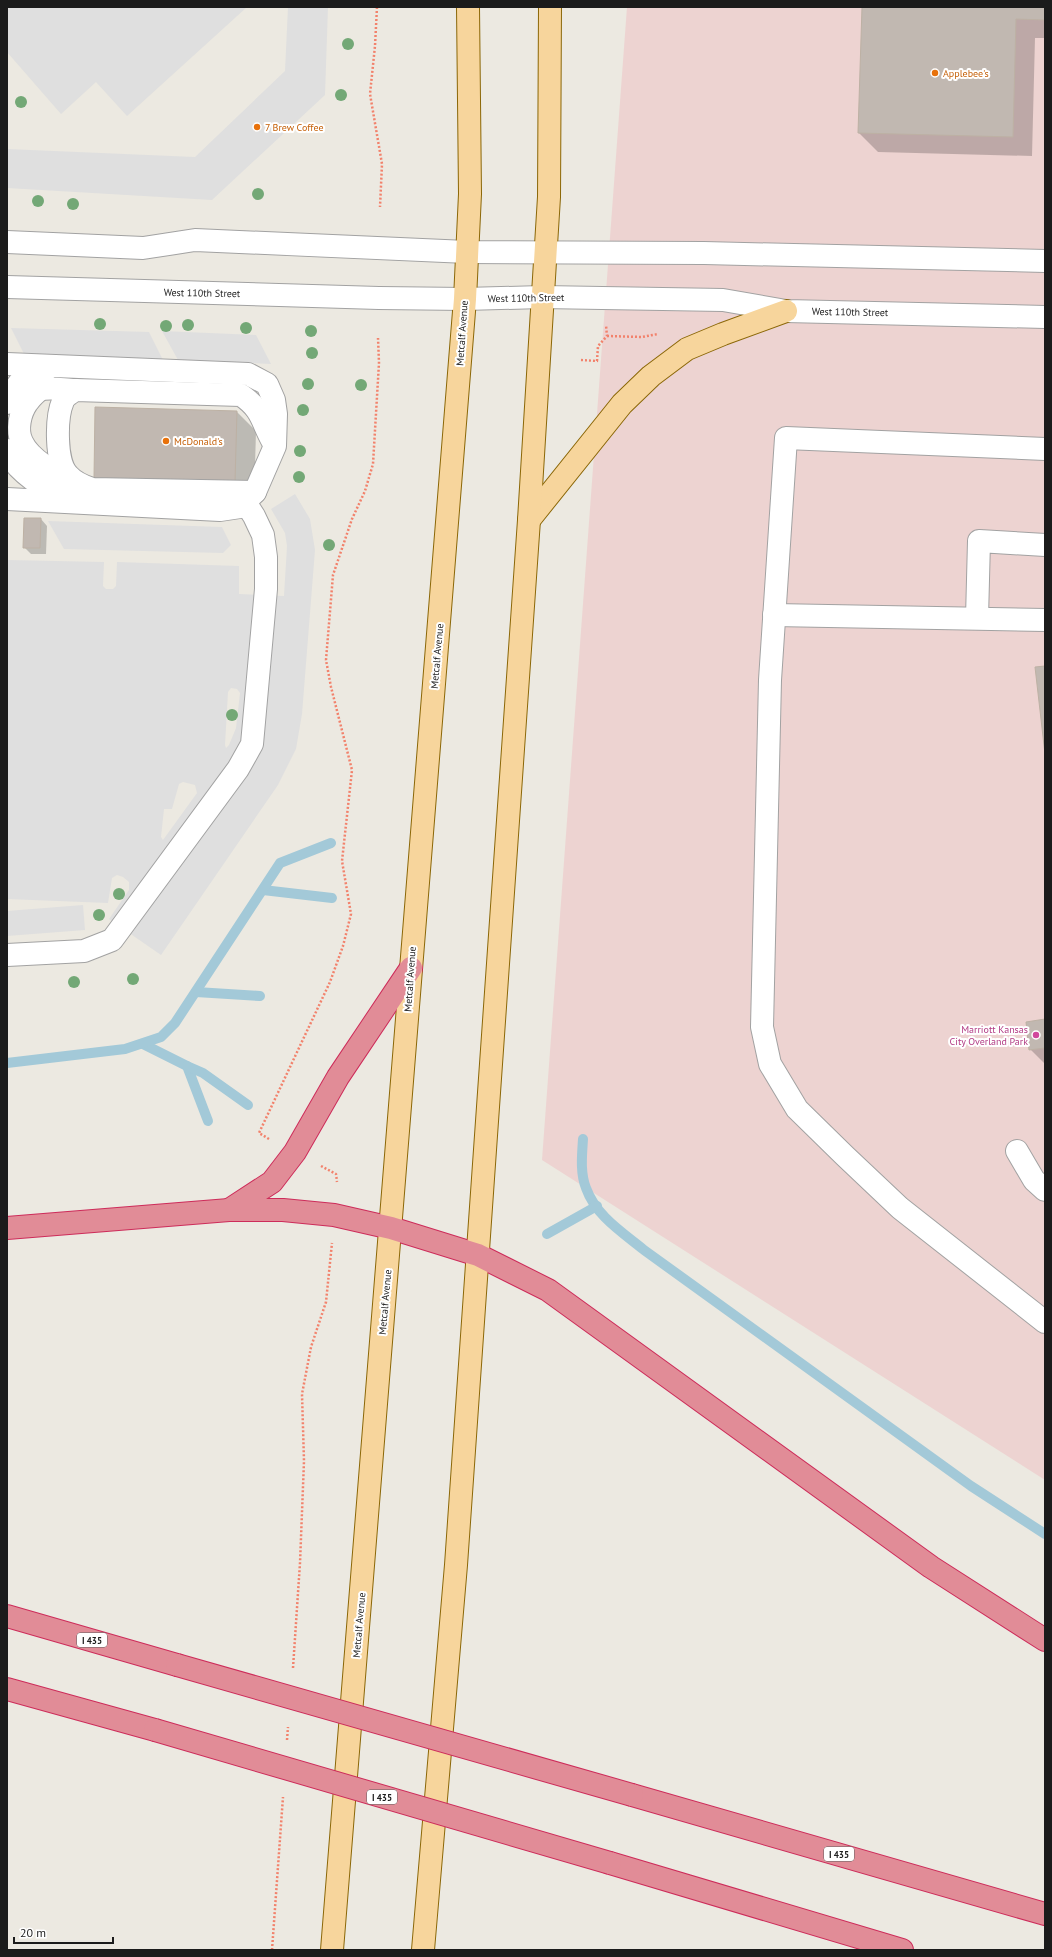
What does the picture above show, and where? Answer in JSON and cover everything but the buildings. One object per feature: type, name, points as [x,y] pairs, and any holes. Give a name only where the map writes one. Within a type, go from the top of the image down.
[{"type":"highway","points":[[229,1210],[272,1182],[295,1152],[338,1077],[411,968]]},
{"type":"highway","points":[[7,1228],[229,1210],[283,1210],[327,1214],[392,1228],[478,1255],[548,1290],[931,1567],[1045,1640]]},
{"type":"highway","name":"I 435","points":[[7,1616],[1045,1914]]},
{"type":"highway","name":"I 435","points":[[7,1689],[155,1730],[902,1950]]},
{"type":"main road","name":"Metcalf Avenue","points":[[332,1950],[392,1228],[411,968],[465,299],[470,194],[468,7]]},
{"type":"main road","points":[[423,1950],[455,1580],[529,520],[544,252],[549,197],[550,7]]},
{"type":"main road","points":[[529,520],[622,404],[651,376],[687,349],[722,334],[786,311]]},
{"type":"street","points":[[7,242],[143,248],[195,240],[468,252],[704,253],[1045,261]]},
{"type":"street","name":"West 110th Street","points":[[7,287],[97,291],[465,299],[542,297],[723,300],[786,311],[1045,317]]},
{"type":"street","points":[[7,364],[248,374],[267,384],[274,400],[276,414],[275,446],[250,497],[240,507],[220,510],[75,492],[7,499]]},
{"type":"street","points":[[7,403],[17,384],[28,374],[56,366]]},
{"type":"street","points":[[75,492],[64,478],[46,467],[30,453],[21,441],[21,416],[33,396],[43,390],[241,395],[253,403],[261,414],[275,446]]},
{"type":"street","points":[[75,390],[64,399],[60,410],[58,433],[62,465],[75,492]]},
{"type":"street","points":[[1045,448],[786,438],[770,680],[762,1027],[770,1064],[797,1109],[900,1208],[1045,1322]]},
{"type":"street","points":[[7,450],[9,455],[30,477],[59,496],[75,492]]},
{"type":"street","points":[[7,955],[84,951],[112,940],[238,769],[252,744],[266,589],[266,557],[263,535],[254,516],[250,497]]},
{"type":"street","points":[[977,618],[979,541],[1045,545]]},
{"type":"street","points":[[774,615],[1045,620]]},
{"type":"street","points":[[1017,1151],[1034,1180],[1045,1190]]},
{"type":"path","points":[[376,7],[375,46],[370,94],[382,164],[380,206]]},
{"type":"path","points":[[581,360],[597,361],[598,346],[607,336],[606,323]]},
{"type":"path","points":[[607,336],[642,337],[664,332]]},
{"type":"path","points":[[270,1139],[258,1133],[330,982],[344,946],[351,914],[342,861],[352,770],[331,687],[326,660],[333,575],[352,519],[365,491],[373,464],[379,363],[378,338]]},
{"type":"path","points":[[319,1165],[336,1174],[336,1182]]},
{"type":"path","points":[[292,1673],[300,1563],[304,1461],[302,1394],[311,1346],[326,1302],[333,1239]]},
{"type":"path","points":[[287,1744],[289,1721]]},
{"type":"path","points":[[272,1950],[284,1792]]},
{"type":"shaded area","points":[[7,7],[247,7],[127,116],[96,82],[61,114],[7,52]]},
{"type":"shaded area","points":[[288,7],[328,7],[325,95],[212,200],[7,188],[7,149],[195,157],[285,71]]},
{"type":"shaded area","points":[[627,7],[1045,7],[1045,1480],[542,1160]]},
{"type":"shaded area","points":[[11,328],[149,332],[163,360],[25,356]]},
{"type":"shaded area","points":[[162,331],[256,335],[271,364],[178,360]]},
{"type":"shaded area","points":[[295,494],[310,519],[315,550],[302,714],[296,749],[278,785],[161,955],[109,919],[129,890],[129,882],[123,877],[117,875],[112,878],[108,903],[7,899],[7,560],[104,562],[103,586],[106,589],[113,589],[116,586],[117,562],[239,566],[239,594],[284,596],[287,546],[285,533],[271,509]],"holes":[[[231,688],[237,689],[240,693],[236,728],[229,745],[226,748],[228,692]],[[183,782],[195,785],[197,793],[163,840],[161,837],[164,809],[172,809],[179,784]]]},
{"type":"shaded area","points":[[48,521],[222,527],[231,545],[223,553],[64,549]]},
{"type":"shaded area","points":[[83,905],[85,930],[7,936],[7,911]]},
{"type":"waterway","points":[[7,1063],[125,1049],[161,1037],[175,1023],[280,863],[331,843]]},
{"type":"waterway","points":[[263,890],[332,898]]},
{"type":"waterway","points":[[196,992],[260,996]]},
{"type":"waterway","points":[[143,1044],[187,1066],[208,1121]]},
{"type":"waterway","points":[[187,1066],[203,1073],[248,1105]]},
{"type":"waterway","points":[[583,1139],[582,1170],[584,1182],[590,1198],[610,1223],[644,1250],[971,1486],[1045,1534]]},
{"type":"waterway","points":[[547,1234],[597,1206]]},
{"type":"place","name":"Applebee's","points":[[935,73]]},
{"type":"place","name":"7 Brew Coffee","points":[[257,127]]},
{"type":"place","name":"McDonald's","points":[[166,441]]},
{"type":"place","name":"Marriott Kansas City Overland Park","points":[[1036,1035]]}]
